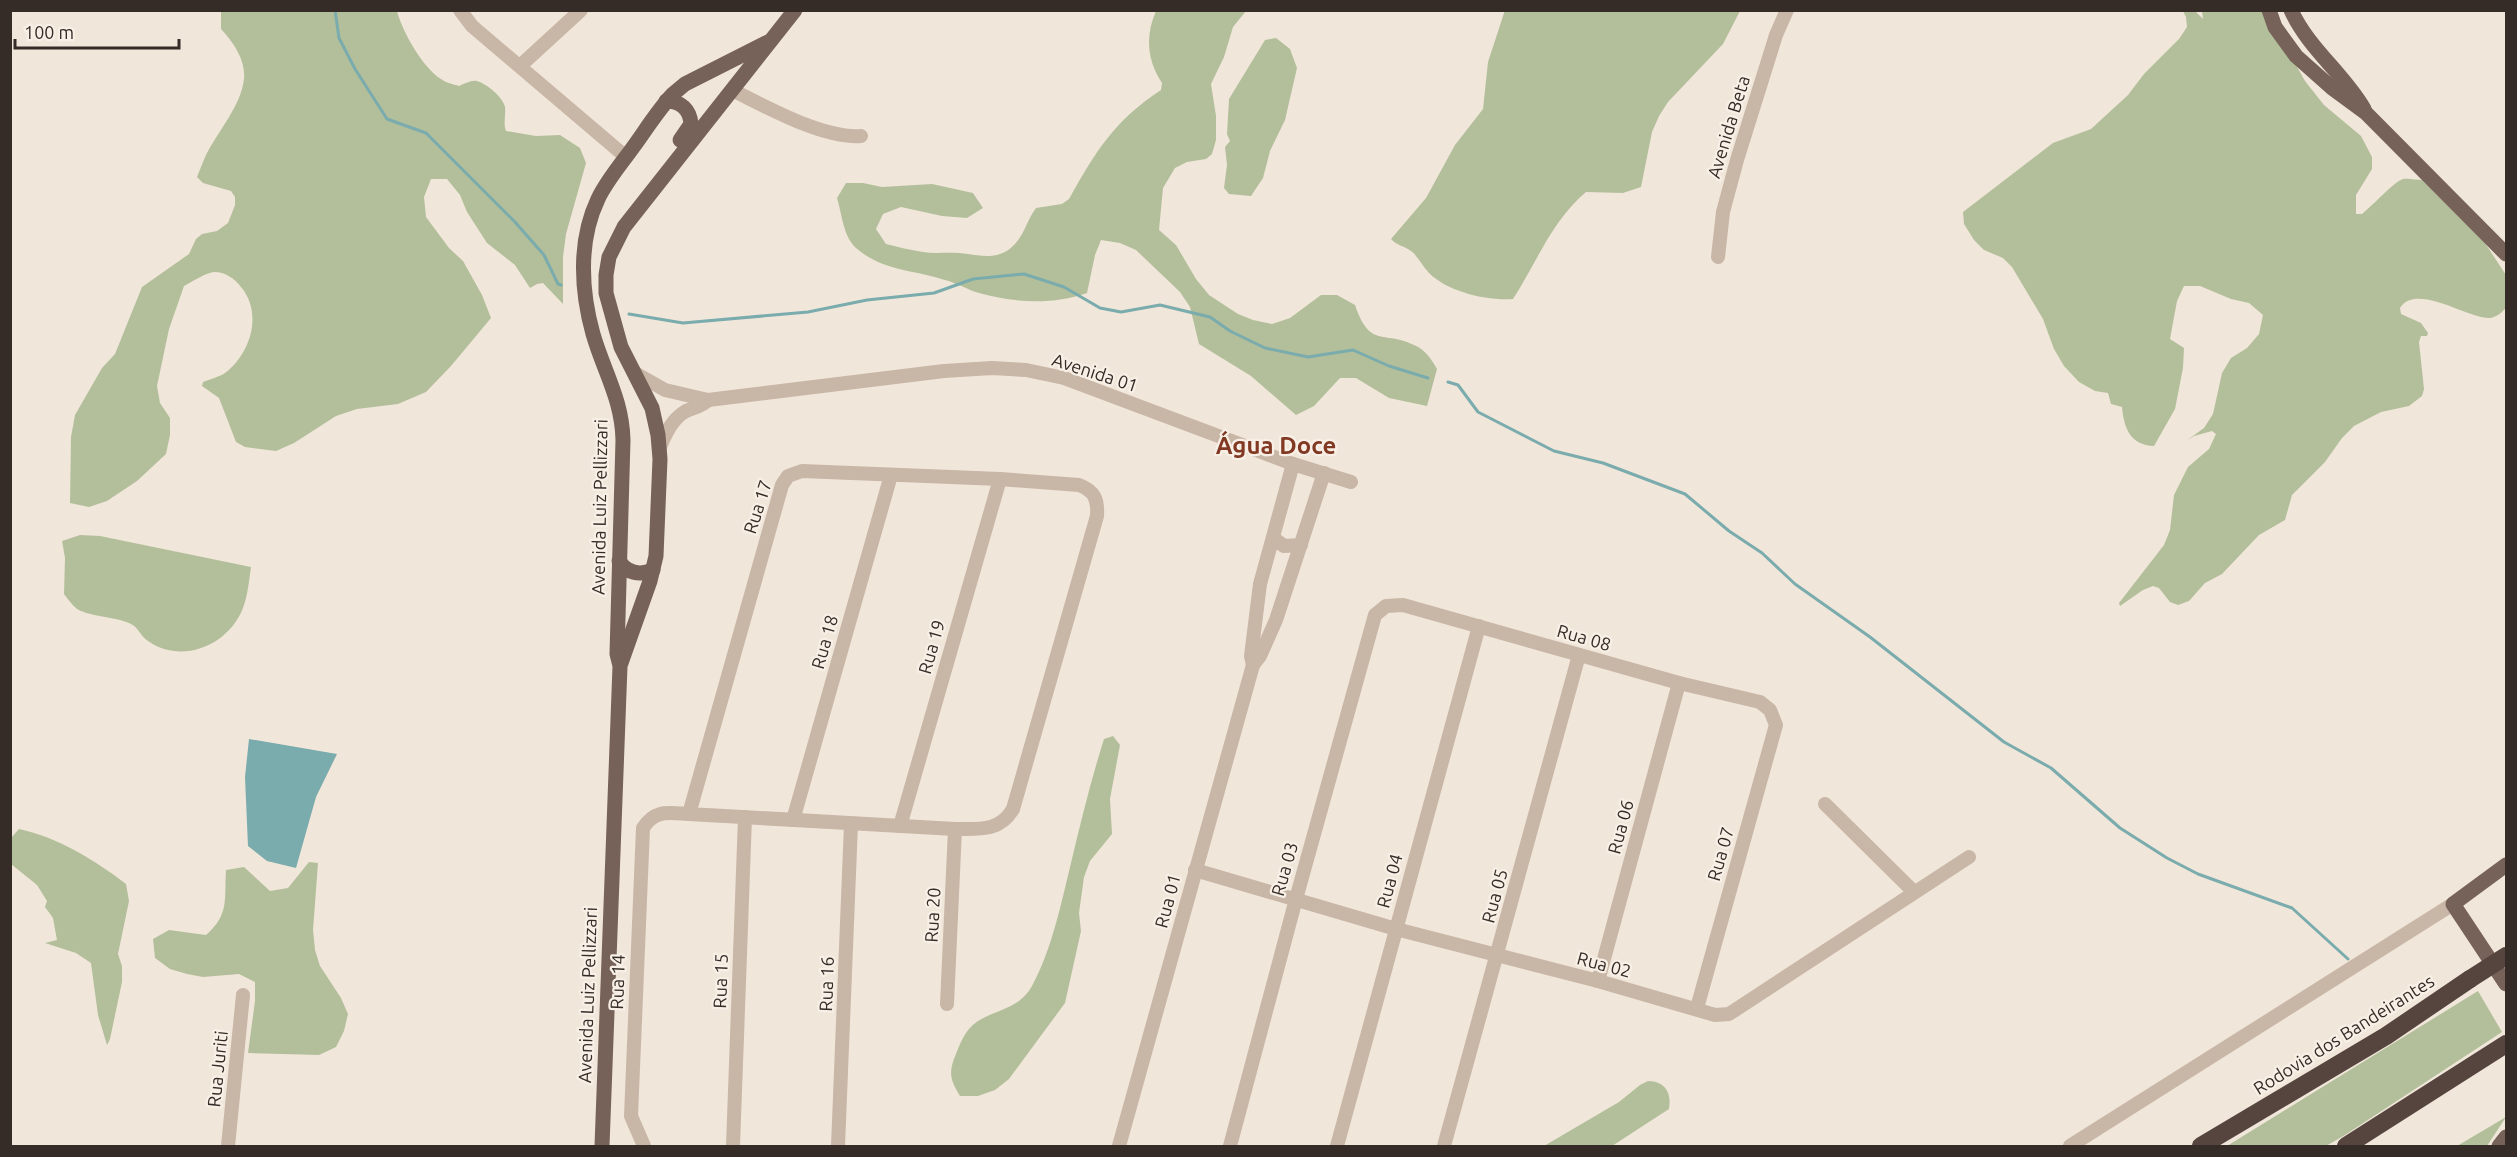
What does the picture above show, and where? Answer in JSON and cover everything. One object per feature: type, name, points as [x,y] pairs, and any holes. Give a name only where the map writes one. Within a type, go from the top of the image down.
[{"type":"highway","name":"Rodovia dos Bandeirantes","points":[[2201,1146],[2386,1036],[2506,956]]},
{"type":"highway","points":[[2346,1146],[2506,1044]]},
{"type":"main road","name":"Avenida Luiz Pellizzari","points":[[620,666],[653,570],[657,543],[660,447],[652,408],[617,339],[606,293],[607,266],[612,248],[624,227],[795,10]]},
{"type":"main road","points":[[2269,10],[2275,27],[2296,56],[2332,88],[2366,113],[2506,254]]},
{"type":"main road","points":[[2291,10],[2300,27],[2352,88],[2366,113]]},
{"type":"main road","name":"Avenida Luiz Pellizzari","points":[[602,1146],[620,666],[617,654],[623,440],[622,416],[615,391],[593,336],[583,284],[585,244],[591,219],[604,188],[666,101],[685,84],[768,42]]},
{"type":"main road","points":[[666,101],[681,104],[687,111],[691,124],[677,144],[677,157]]},
{"type":"main road","points":[[619,561],[632,572],[643,573],[653,570]]},
{"type":"main road","points":[[2506,865],[2453,904],[2506,984]]},
{"type":"main road","points":[[2499,1146],[2506,1137]]},
{"type":"street","points":[[460,10],[472,26],[626,157]]},
{"type":"street","points":[[520,66],[581,10]]},
{"type":"street","name":"Avenida Beta","points":[[1718,257],[1723,212],[1737,160],[1776,35],[1787,10]]},
{"type":"street","points":[[732,90],[823,130],[844,137],[861,136]]},
{"type":"street","name":"Avenida 01","points":[[635,373],[665,390],[708,400],[944,371],[992,368],[1026,370],[1064,378],[1293,464],[1351,482]]},
{"type":"street","name":"Avenida 01","points":[[660,447],[678,417],[708,400]]},
{"type":"street","points":[[1252,665],[1251,656],[1260,584],[1293,464]]},
{"type":"street","name":"Rua 17","points":[[689,814],[782,485],[788,476],[802,471],[1000,478],[1079,485],[1089,488],[1094,494],[1097,516],[1013,810],[1008,819],[988,829],[955,829]]},
{"type":"street","points":[[1252,665],[1260,656],[1276,620],[1324,473]]},
{"type":"street","name":"Rua 18","points":[[793,820],[891,475]]},
{"type":"street","name":"Rua 19","points":[[900,826],[1000,478]]},
{"type":"street","points":[[1273,538],[1284,546],[1301,545]]},
{"type":"street","points":[[1260,584],[1276,585],[1287,589]]},
{"type":"street","name":"Rua 08","points":[[1386,606],[1403,605],[1678,683],[1760,702],[1770,710]]},
{"type":"street","name":"Rua 03","points":[[1230,1146],[1296,899],[1376,615],[1386,606]]},
{"type":"street","points":[[1255,616],[1264,620],[1276,620]]},
{"type":"street","name":"Rua 04","points":[[1337,1146],[1479,626]]},
{"type":"street","name":"Rua 05","points":[[1444,1146],[1579,655]]},
{"type":"street","name":"Rua 01","points":[[1119,1146],[1252,665]]},
{"type":"street","name":"Rua 06","points":[[1599,981],[1678,683]]},
{"type":"street","name":"Rua 07","points":[[1697,1008],[1776,724],[1770,710]]},
{"type":"street","points":[[1826,804],[1914,892]]},
{"type":"street","name":"Rua 14","points":[[644,1146],[631,1116],[643,828],[650,817],[661,813],[689,814]]},
{"type":"street","points":[[689,814],[955,829]]},
{"type":"street","name":"Rua 15","points":[[733,1146],[746,817]]},
{"type":"street","name":"Rua 16","points":[[838,1146],[851,824]]},
{"type":"street","name":"Rua 20","points":[[947,1004],[955,829]]},
{"type":"street","name":"Rua 02","points":[[1195,870],[1396,929],[1599,981],[1715,1015],[1729,1014],[1969,857]]},
{"type":"street","points":[[2070,1146],[2142,1103],[2453,904]]},
{"type":"street","name":"Rua Juriti","points":[[228,1146],[243,995]]},
{"type":"green space","points":[[1505,10],[1740,11],[1723,44],[1668,102],[1659,116],[1652,132],[1641,187],[1623,193],[1586,192],[1554,229],[1513,299],[1480,297],[1446,285],[1429,273],[1411,251],[1391,239],[1426,198],[1455,145],[1483,109],[1488,62]]},
{"type":"green space","points":[[221,11],[397,11],[403,29],[414,48],[434,74],[445,82],[459,86],[477,81],[498,95],[505,107],[506,131],[536,136],[560,135],[580,148],[586,163],[566,234],[563,257],[563,304],[543,283],[530,288],[515,265],[487,243],[467,212],[460,195],[447,179],[431,179],[424,197],[426,217],[449,248],[463,261],[482,295],[491,318],[426,392],[398,404],[357,409],[336,416],[294,443],[276,451],[245,447],[236,442],[219,398],[202,386],[203,382],[225,373],[242,355],[251,332],[251,309],[248,297],[235,281],[222,273],[210,273],[184,286],[169,329],[157,386],[160,403],[170,418],[170,435],[166,454],[137,481],[107,501],[89,507],[70,503],[71,437],[75,415],[102,368],[115,354],[142,287],[189,254],[196,239],[202,234],[217,231],[228,223],[235,205],[235,197],[231,191],[203,183],[197,177],[206,155],[238,99],[244,79],[241,58],[221,29]]},
{"type":"green space","points":[[1156,11],[1246,11],[1233,27],[1224,57],[1211,84],[1216,116],[1216,140],[1212,154],[1206,159],[1187,162],[1175,168],[1163,188],[1159,230],[1176,245],[1196,279],[1209,295],[1238,314],[1272,324],[1290,318],[1321,295],[1337,295],[1355,305],[1366,328],[1372,333],[1403,341],[1422,349],[1437,369],[1427,406],[1389,398],[1356,378],[1340,378],[1314,406],[1296,415],[1251,376],[1199,344],[1190,307],[1180,292],[1136,250],[1120,243],[1101,240],[1095,255],[1087,293],[1047,301],[1020,301],[979,293],[949,281],[888,266],[866,256],[852,243],[846,231],[837,198],[846,183],[863,183],[882,187],[932,184],[973,193],[983,208],[967,218],[942,216],[901,207],[883,214],[876,229],[886,244],[928,253],[981,256],[995,255],[1009,250],[1024,231],[1036,208],[1062,204],[1069,199],[1088,166],[1118,125],[1161,90],[1162,83],[1153,66],[1149,48],[1150,30]]},
{"type":"green space","points":[[2183,11],[2195,11],[2203,19],[2202,11],[2266,11],[2305,81],[2324,105],[2361,136],[2372,157],[2372,169],[2356,195],[2356,214],[2362,214],[2399,181],[2403,179],[2422,180],[2485,243],[2506,275],[2506,308],[2490,318],[2480,317],[2430,300],[2408,301],[2400,308],[2401,314],[2421,323],[2428,333],[2427,336],[2421,336],[2419,342],[2424,389],[2422,396],[2409,406],[2381,412],[2354,426],[2342,438],[2325,462],[2292,495],[2285,520],[2259,535],[2222,574],[2205,583],[2189,601],[2178,605],[2170,602],[2159,588],[2153,586],[2120,606],[2119,603],[2164,545],[2170,530],[2174,495],[2188,467],[2209,449],[2216,434],[2212,431],[2186,441],[2204,428],[2213,414],[2222,373],[2231,358],[2247,348],[2259,334],[2263,315],[2249,303],[2231,299],[2200,286],[2184,286],[2177,301],[2170,339],[2184,348],[2183,368],[2175,409],[2154,446],[2146,445],[2134,439],[2130,434],[2124,422],[2122,407],[2111,404],[2108,393],[2095,391],[2079,382],[2064,366],[2054,349],[2043,319],[2012,267],[2003,258],[1984,250],[1974,240],[1964,224],[1963,212],[2053,143],[2091,129],[2128,95],[2144,74],[2179,39],[2187,27]]},
{"type":"green space","points":[[1276,38],[1290,49],[1297,68],[1285,120],[1270,151],[1263,178],[1251,196],[1229,194],[1224,188],[1227,165],[1225,147],[1230,141],[1227,134],[1229,99],[1265,40]]},
{"type":"green space","points":[[80,535],[100,536],[251,567],[243,608],[227,632],[216,641],[189,651],[161,648],[145,639],[129,623],[80,611],[64,594],[65,558],[62,541]]},
{"type":"green space","points":[[1113,736],[1120,745],[1110,799],[1112,834],[1090,861],[1084,877],[1079,913],[1081,931],[1065,1003],[1009,1079],[995,1090],[978,1096],[960,1096],[952,1080],[951,1071],[953,1060],[965,1035],[969,1029],[984,1018],[1018,1002],[1032,986],[1039,972],[1055,926],[1104,739]]},
{"type":"green space","points":[[19,829],[75,850],[126,884],[129,901],[118,954],[122,966],[122,982],[107,1045],[98,1015],[91,963],[76,953],[45,943],[57,940],[53,918],[45,907],[47,901],[37,885],[11,864],[11,838]]},
{"type":"green space","points":[[309,862],[318,863],[313,930],[315,950],[320,966],[341,998],[348,1014],[344,1031],[336,1047],[319,1055],[248,1053],[255,1001],[255,982],[239,974],[203,977],[170,969],[155,958],[153,939],[169,930],[206,935],[222,913],[226,870],[244,867],[270,891],[288,888]]},
{"type":"green space","points":[[2478,991],[2502,1032],[2345,1135],[2326,1146],[2227,1146]]},
{"type":"green space","points":[[1648,1081],[1659,1083],[1666,1089],[1670,1103],[1669,1109],[1612,1146],[1544,1146],[1619,1102]]},
{"type":"green space","points":[[2506,1117],[2487,1146],[2457,1146]]},
{"type":"water","points":[[249,739],[337,754],[316,797],[296,868],[267,861],[248,846],[245,777]]},
{"type":"waterway","points":[[335,10],[339,38],[355,69],[387,119],[426,133],[515,222],[544,255],[558,284],[561,285]]},
{"type":"waterway","points":[[629,314],[683,323],[808,312],[867,300],[934,293],[973,279],[1024,274],[1064,287],[1100,308],[1121,312],[1160,305],[1210,317],[1230,331],[1265,348],[1308,357],[1353,350],[1389,366],[1428,378]]},
{"type":"waterway","points":[[1448,382],[1458,385],[1478,412],[1554,451],[1603,463],[1685,494],[1729,531],[1762,553],[1795,584],[1870,637],[2004,742],[2051,768],[2120,828],[2167,858],[2198,874],[2292,908],[2348,959]]},
{"type":"district","name":"Água Doce","points":[[1276,446]]}]
